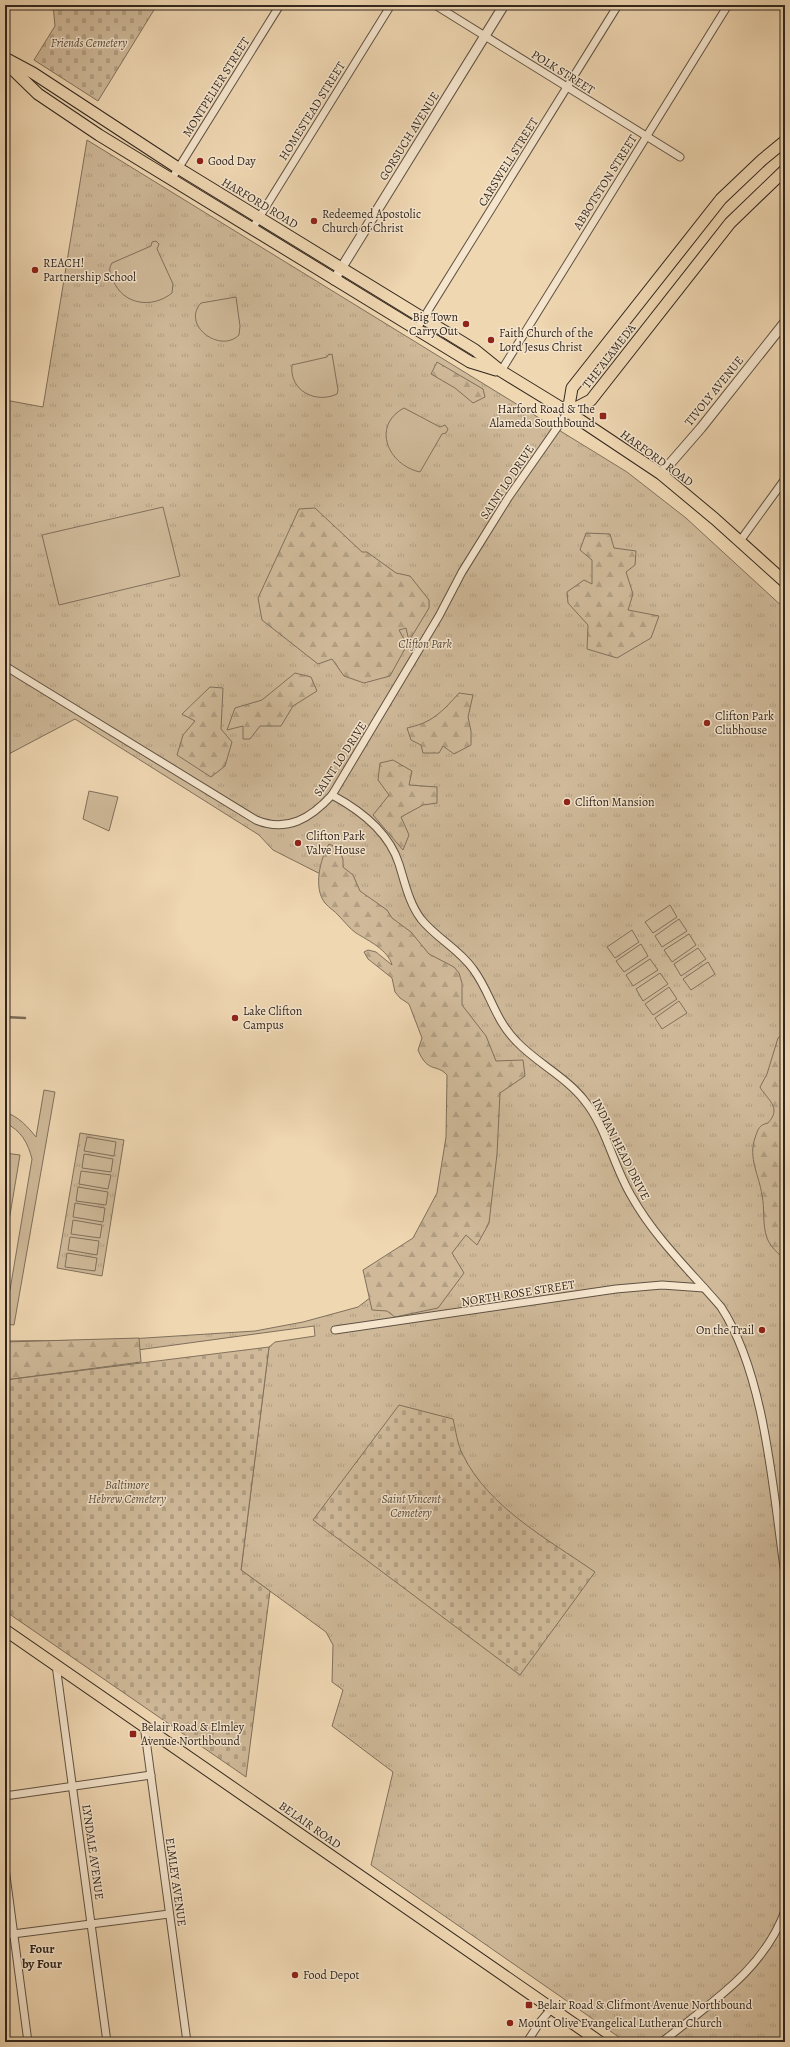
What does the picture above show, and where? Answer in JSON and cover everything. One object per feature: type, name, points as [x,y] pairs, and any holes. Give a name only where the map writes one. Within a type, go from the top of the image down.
[{"type":"main road","name":"HARFORD ROAD","points":[[5,58],[33,73],[178,168],[424,317],[475,350],[501,371],[568,412],[661,474],[740,541],[785,582]]},
{"type":"main road","name":"HARFORD ROAD","points":[[5,62],[38,94],[171,180],[470,362],[501,371]]},
{"type":"main road","name":"THE ALAMEDA","points":[[568,412],[572,388],[694,232],[721,199],[762,160],[785,141]]},
{"type":"main road","name":"THE ALAMEDA","points":[[568,412],[591,400],[730,223],[785,170]]},
{"type":"main road","name":"BELAIR ROAD","points":[[5,1630],[600,2042]]},
{"type":"street","name":"MONTPELIER STREET","points":[[171,180],[280,5]]},
{"type":"street","name":"HOMESTEAD STREET","points":[[252,230],[391,5]]},
{"type":"street","name":"POLK STREET","points":[[435,5],[680,157]]},
{"type":"street","name":"GORSUCH AVENUE","points":[[334,280],[504,5]]},
{"type":"street","name":"CARSWELL STREET","points":[[416,330],[618,5]]},
{"type":"street","name":"ABBOTSTON STREET","points":[[501,371],[728,5]]},
{"type":"street","name":"TIVOLY AVENUE","points":[[661,474],[701,428],[785,322]]},
{"type":"street","name":"SAINT LO DRIVE","points":[[5,666],[240,811],[264,823],[282,825],[302,820],[315,813],[332,795],[439,616],[462,572],[508,498],[568,412]]},
{"type":"street","points":[[740,541],[785,479]]},
{"type":"street","name":"INDIAN HEAD DRIVE","points":[[332,795],[364,816],[386,839],[399,862],[415,911],[422,920],[456,951],[474,970],[507,1032],[532,1057],[570,1086],[584,1100],[598,1122],[632,1198],[660,1237],[704,1288],[728,1319],[750,1374],[766,1439],[785,1574]]},
{"type":"street","name":"NORTH ROSE STREET","points":[[335,1330],[616,1289],[662,1285],[704,1288]]},
{"type":"street","name":"LYNDALE AVENUE","points":[[56,1665],[107,2042]]},
{"type":"street","name":"ELMLEY AVENUE","points":[[144,1725],[187,2042]]},
{"type":"street","points":[[5,1796],[151,1775]]},
{"type":"street","points":[[5,1868],[28,2042]]},
{"type":"street","points":[[662,2042],[737,1981],[752,1966],[773,1937],[785,1910]]},
{"type":"street","points":[[5,1935],[169,1914]]},
{"type":"street","points":[[527,2042],[552,2008]]},
{"type":"green space","name":"Friends Cemetery","points":[[53,5],[157,5],[98,101],[34,60],[55,26]]},
{"type":"green space","name":"Clifton Park","points":[[87,140],[627,472],[686,518],[785,609],[785,2033],[779,2042],[626,2042],[371,1865],[393,1772],[332,1726],[343,1690],[332,1682],[333,1645],[326,1632],[241,1570],[269,1347],[275,1342],[315,1336],[314,1326],[5,1368],[5,1341],[114,1340],[255,1331],[303,1322],[358,1307],[396,1278],[494,1123],[352,890],[273,850],[259,835],[75,719],[5,756],[5,400],[43,407]]},
{"type":"green space","points":[[156,241],[159,244],[157,249],[173,284],[172,293],[156,301],[147,303],[139,302],[124,295],[118,288],[110,274],[111,265],[112,263],[151,246],[152,242]]},
{"type":"green space","points":[[236,297],[240,326],[239,335],[231,340],[222,341],[213,339],[199,328],[196,320],[196,311],[201,303]]},
{"type":"green space","points":[[332,354],[338,390],[337,394],[329,397],[313,396],[299,388],[292,374],[292,365],[327,357],[328,355]]},
{"type":"green space","points":[[437,362],[483,389],[485,397],[473,403],[455,388],[431,374]]},
{"type":"green space","points":[[404,408],[440,427],[445,425],[448,429],[446,433],[442,434],[420,472],[399,462],[392,453],[388,444],[386,434],[388,425],[394,416]]},
{"type":"green space","points":[[163,507],[180,576],[59,605],[42,535]]},
{"type":"green space","points":[[315,508],[362,552],[367,552],[396,573],[410,576],[429,600],[429,608],[409,641],[406,628],[399,630],[407,645],[390,676],[364,683],[344,676],[332,659],[318,664],[262,620],[258,598],[299,509]]},
{"type":"green space","points":[[586,533],[610,534],[614,548],[636,551],[635,565],[626,572],[633,594],[628,610],[659,616],[651,638],[617,658],[587,649],[588,625],[568,603],[567,592],[584,580],[592,584],[592,560],[580,550]]},
{"type":"green space","points":[[295,673],[311,677],[317,691],[293,706],[281,726],[260,726],[250,739],[243,739],[243,726],[227,730],[235,708],[262,700]]},
{"type":"green space","points":[[210,687],[223,688],[221,729],[232,742],[225,766],[211,777],[177,755],[183,735],[195,721],[182,714]]},
{"type":"green space","points":[[459,693],[473,695],[468,717],[471,731],[471,745],[454,754],[443,746],[439,753],[423,753],[421,745],[411,740],[407,728],[416,726],[436,716]]},
{"type":"green space","points":[[393,760],[412,771],[409,785],[437,787],[437,803],[423,805],[401,817],[409,835],[403,850],[373,815],[389,795],[378,780],[380,763]]},
{"type":"green space","points":[[89,791],[118,797],[109,831],[83,819]]},
{"type":"green space","points":[[329,844],[338,848],[343,859],[343,867],[353,875],[360,891],[387,910],[392,918],[411,932],[429,954],[454,967],[459,973],[462,983],[462,1005],[486,1036],[496,1061],[523,1060],[525,1076],[500,1093],[497,1154],[489,1223],[477,1245],[466,1235],[452,1253],[464,1273],[438,1308],[395,1317],[387,1311],[372,1310],[363,1270],[413,1238],[437,1193],[446,1137],[447,1075],[443,1071],[432,1067],[425,1062],[418,1050],[422,1038],[409,1004],[400,998],[395,992],[392,978],[368,959],[364,952],[368,950],[376,952],[392,965],[387,955],[377,946],[356,933],[325,903],[321,897],[319,890],[319,874],[323,857]]},
{"type":"green space","points":[[670,905],[677,917],[653,933],[645,922]]},
{"type":"green space","points":[[679,919],[687,931],[662,947],[655,936]]},
{"type":"green space","points":[[632,930],[639,942],[615,958],[607,947]]},
{"type":"green space","points":[[689,934],[696,945],[672,962],[664,950]]},
{"type":"green space","points":[[641,944],[648,956],[624,972],[616,961]]},
{"type":"green space","points":[[698,948],[706,959],[681,976],[674,964]]},
{"type":"green space","points":[[650,959],[658,970],[633,986],[626,975]]},
{"type":"green space","points":[[708,962],[715,974],[691,990],[683,979]]},
{"type":"green space","points":[[660,973],[668,984],[643,1001],[636,989]]},
{"type":"green space","points":[[669,987],[677,999],[653,1015],[645,1004]]},
{"type":"green space","points":[[679,1001],[687,1013],[662,1029],[655,1018]]},
{"type":"green space","points":[[785,1032],[785,1259],[774,1250],[767,1238],[761,1188],[753,1160],[753,1145],[758,1130],[761,1126],[768,1123],[774,1112],[772,1104],[760,1087],[767,1074],[778,1038]]},
{"type":"green space","points":[[44,1090],[55,1092],[14,1325],[5,1324],[5,1297],[10,1290],[32,1159],[26,1142],[20,1133],[5,1123],[5,1112],[22,1122],[36,1137]]},
{"type":"green space","points":[[80,1133],[124,1140],[102,1276],[57,1268]]},
{"type":"green space","points":[[87,1137],[116,1142],[114,1156],[84,1151]]},
{"type":"green space","points":[[5,1153],[20,1155],[5,1245]]},
{"type":"green space","points":[[84,1154],[113,1159],[111,1172],[82,1168]]},
{"type":"green space","points":[[81,1171],[111,1175],[108,1189],[79,1184]]},
{"type":"green space","points":[[78,1187],[108,1192],[106,1205],[76,1201]]},
{"type":"green space","points":[[75,1203],[105,1208],[103,1222],[73,1217]]},
{"type":"green space","points":[[73,1220],[102,1225],[100,1238],[71,1234]]},
{"type":"green space","points":[[70,1237],[99,1241],[97,1255],[68,1250]]},
{"type":"green space","points":[[67,1253],[97,1258],[95,1271],[65,1267]]},
{"type":"green space","points":[[139,1338],[141,1362],[5,1380],[5,1342]]},
{"type":"green space","name":"Baltimore Hebrew Cemetery","points":[[269,1347],[241,1570],[270,1591],[246,1777],[5,1611],[5,1380]]},
{"type":"green space","name":"Saint Vincent Cemetery","points":[[399,1405],[453,1419],[461,1451],[474,1474],[488,1491],[521,1521],[595,1572],[520,1675],[313,1520]]},
{"type":"waterway","points":[[5,1017],[25,1018]]},
{"type":"place","name":"Good Day","points":[[200,161]]},
{"type":"place","name":"Redeemed Apostolic Church of Christ","points":[[314,221]]},
{"type":"place","name":"REACH! Partnership School","points":[[35,270]]},
{"type":"place","name":"Big Town Carry Out","points":[[466,324]]},
{"type":"place","name":"Faith Church of the Lord Jesus Christ","points":[[491,340]]},
{"type":"place","name":"Harford Road & The Alameda Southbound","points":[[603,416]]},
{"type":"place","name":"Clifton Park Clubhouse","points":[[707,723]]},
{"type":"place","name":"Clifton Mansion","points":[[567,802]]},
{"type":"place","name":"Clifton Park Valve House","points":[[298,843]]},
{"type":"place","name":"Lake Clifton Campus","points":[[235,1018]]},
{"type":"place","name":"On the Trail","points":[[762,1330]]},
{"type":"place","name":"Belair Road & Elmley Avenue Northbound","points":[[133,1734]]},
{"type":"place","name":"Food Depot","points":[[295,1975]]},
{"type":"place","name":"Belair Road & Clifmont Avenue Northbound","points":[[529,2005]]},
{"type":"place","name":"Mount Olive Evangelical Lutheran Church","points":[[510,2023]]},
{"type":"district","name":"Four by Four","points":[[42,1956]]}]
